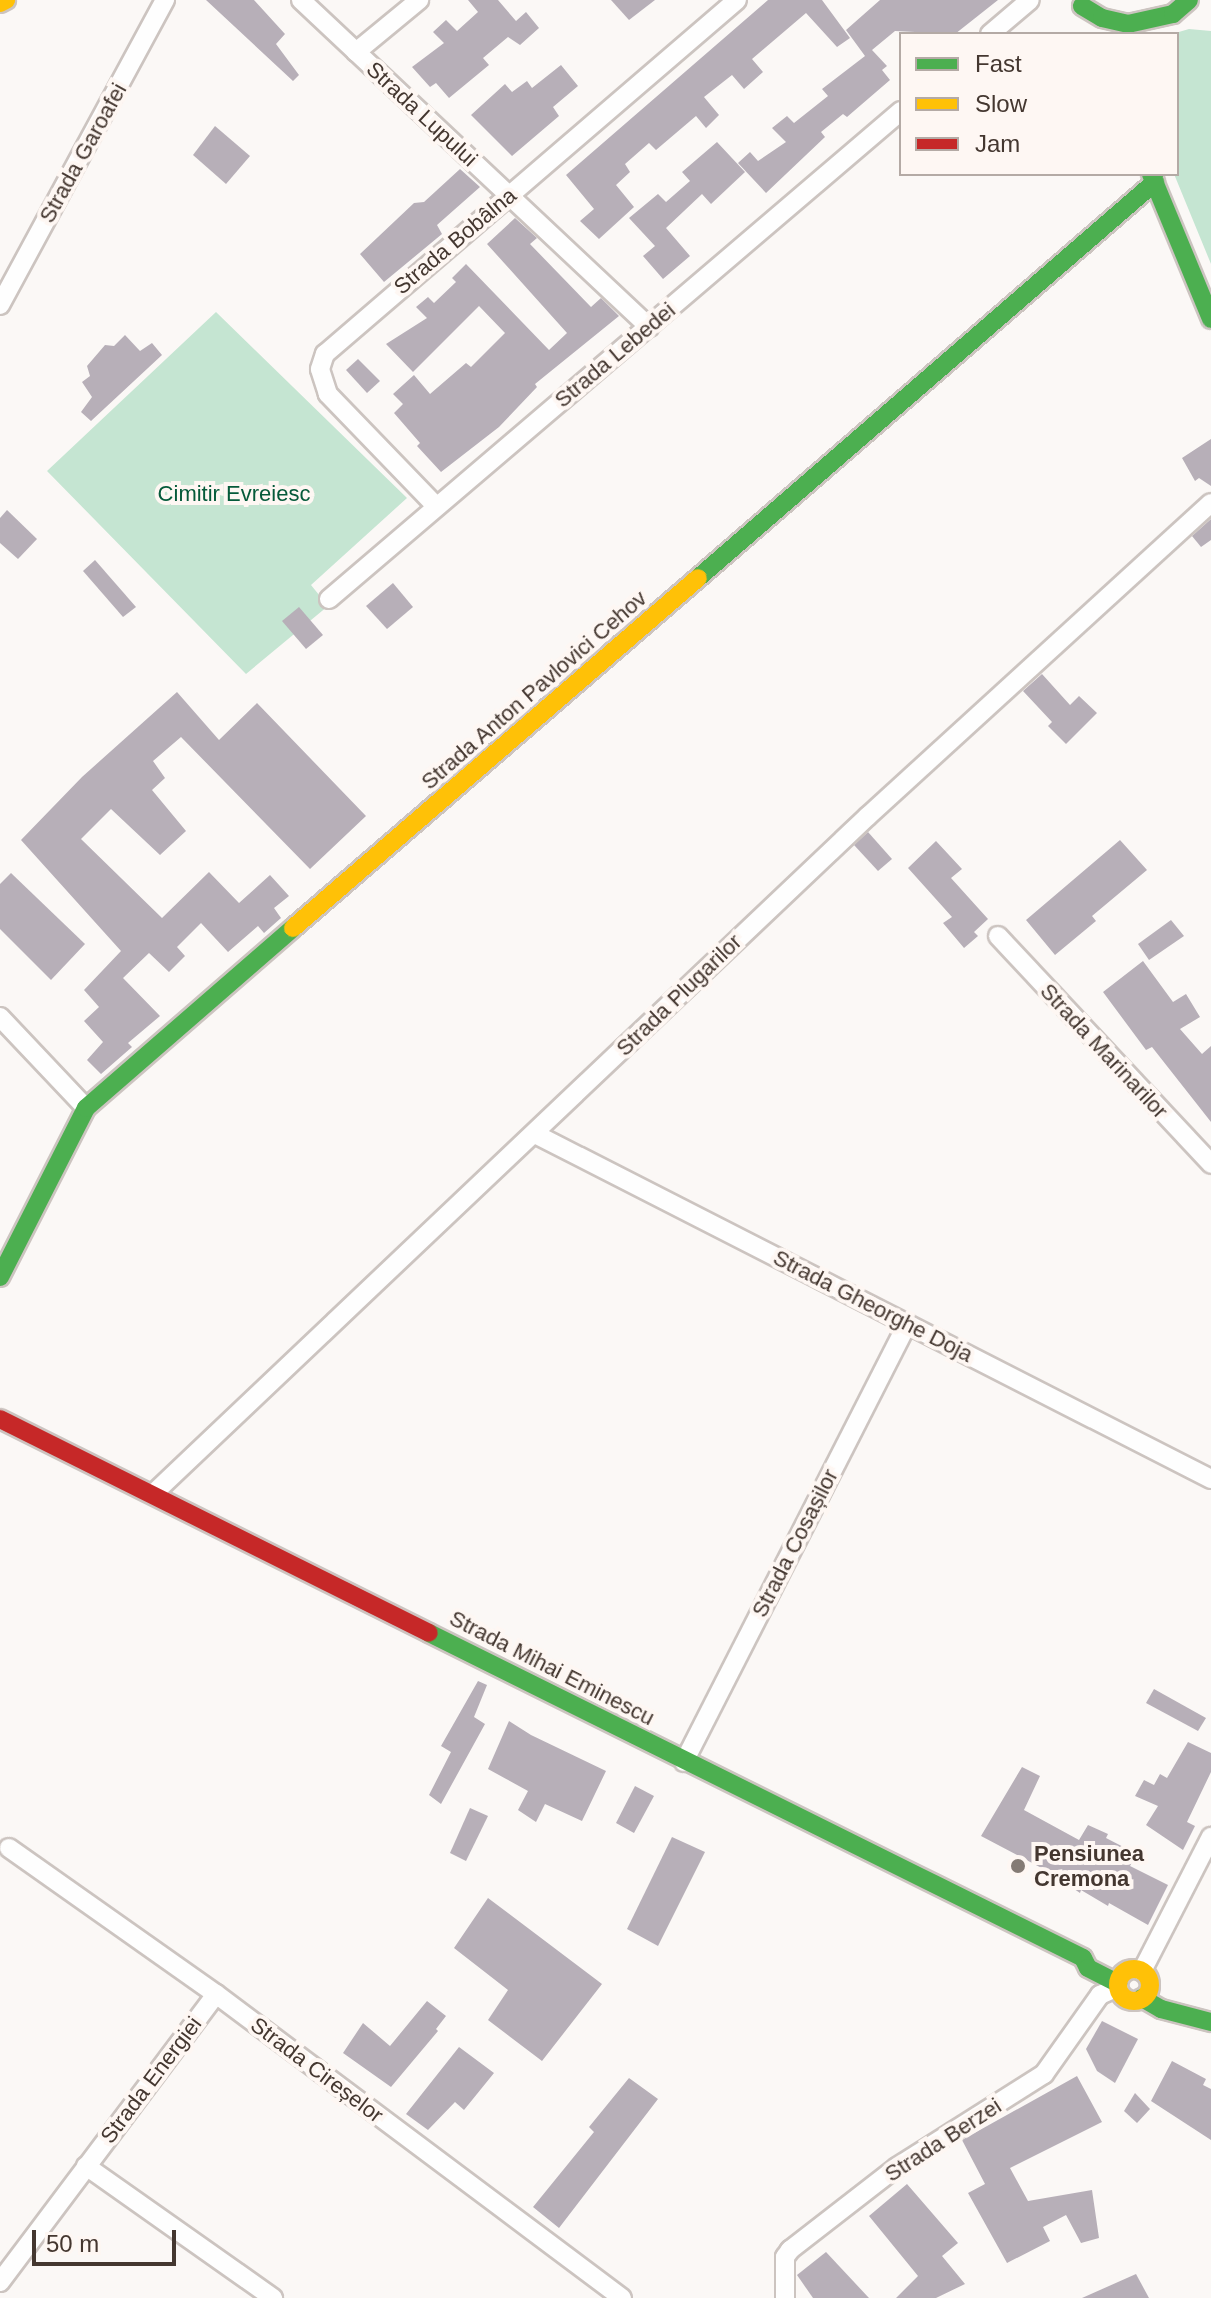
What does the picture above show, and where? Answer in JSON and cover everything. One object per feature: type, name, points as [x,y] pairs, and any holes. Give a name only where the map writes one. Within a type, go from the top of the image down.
[{"type":"street","points":[[0,3],[6,0]]},
{"type":"street","name":"Strada Garoafei","points":[[0,305],[165,0]]},
{"type":"street","name":"Strada Lupului","points":[[301,0],[649,327]]},
{"type":"street","points":[[356,52],[419,0]]},
{"type":"street","name":"Strada Bobâlna","points":[[436,506],[328,394],[320,369],[325,354],[737,0]]},
{"type":"street","points":[[992,32],[1030,0]]},
{"type":"street","points":[[1081,3],[1102,18],[1128,24],[1173,14],[1189,0]]},
{"type":"street","points":[[1081,3],[1093,32]]},
{"type":"street","name":"Strada Lebedei","points":[[329,599],[899,113]]},
{"type":"street","points":[[1153,178],[1211,319]]},
{"type":"street","name":"Strada Anton Pavlovici Cehov","points":[[0,1277],[86,1108],[1153,178]]},
{"type":"street","name":"Strada Plugarilor","points":[[153,1494],[868,816],[1211,503]]},
{"type":"street","name":"Strada Marinarilor","points":[[998,936],[1211,1164]]},
{"type":"street","points":[[0,1017],[86,1108]]},
{"type":"street","name":"Strada Gheorghe Doja","points":[[535,1134],[1211,1479]]},
{"type":"street","name":"Strada Cosașilor","points":[[684,1762],[907,1324]]},
{"type":"street","name":"Strada Mihai Eminescu","points":[[0,1419],[1083,1958],[1088,1968],[1186,2002],[1206,2020]]},
{"type":"street","points":[[1133,1982],[1211,1837]]},
{"type":"street","name":"Strada Cireșelor","points":[[9,1848],[216,1994],[622,2298]]},
{"type":"street","name":"Strada Berzei","points":[[785,2298],[785,2257],[790,2250],[897,2167],[1044,2074],[1100,1995],[1133,1982]]},
{"type":"street","name":"Strada Energiei","points":[[0,2282],[216,1994]]},
{"type":"street","name":"Strada Energiei","points":[[86,2166],[273,2298]]},
{"type":"green space","points":[[1189,29],[1211,31],[1211,264],[1175,176],[1179,176],[1179,32]]},
{"type":"green space","name":"Cimitir Evreiesc","points":[[216,312],[407,498],[311,585],[328,606],[246,674],[47,471]]},
{"type":"building","points":[[206,0],[254,0],[285,34],[276,44],[299,75],[293,81]]},
{"type":"building","points":[[468,0],[498,0],[516,21],[526,12],[539,28],[520,45],[508,37],[483,58],[489,65],[449,98],[436,83],[430,87],[412,67],[444,43],[433,32],[446,20],[457,31],[478,12]]},
{"type":"building","points":[[611,0],[655,0],[629,20]]},
{"type":"building","points":[[768,0],[822,0],[850,38],[837,47],[806,13],[752,59],[763,72],[744,89],[732,75],[704,97],[719,115],[706,128],[696,116],[656,150],[649,143],[625,164],[630,172],[616,185],[634,207],[599,239],[580,221],[594,209],[566,175]]},
{"type":"building","points":[[880,0],[998,0],[958,32],[895,31],[872,50],[887,66],[882,70],[890,80],[847,117],[843,114],[821,132],[825,137],[766,193],[738,163],[750,152],[758,161],[786,142],[772,128],[787,116],[794,123],[828,96],[822,89],[865,56],[846,30]]},
{"type":"building","points":[[561,65],[578,86],[553,107],[559,116],[512,156],[471,115],[505,84],[512,92],[527,81],[532,88]]},
{"type":"building","points":[[215,126],[250,156],[226,184],[193,155]]},
{"type":"building","points":[[717,142],[745,172],[711,204],[702,194],[666,228],[690,256],[663,279],[643,256],[655,246],[629,218],[658,194],[666,202],[690,181],[682,172]]},
{"type":"building","points":[[460,169],[480,187],[437,225],[442,234],[384,282],[360,254],[414,203],[424,202]]},
{"type":"building","points":[[515,218],[537,238],[530,244],[591,307],[601,298],[619,316],[535,384],[537,387],[499,427],[441,472],[417,446],[420,443],[394,413],[403,404],[393,394],[414,375],[430,394],[466,363],[471,367],[505,333],[479,306],[413,372],[386,344],[427,318],[416,307],[428,297],[434,303],[456,282],[452,278],[466,264],[549,350],[567,333],[487,244]]},
{"type":"building","points":[[125,335],[140,351],[152,343],[162,355],[91,421],[81,412],[92,397],[82,382],[90,376],[87,366],[105,345],[114,346]]},
{"type":"building","points":[[358,359],[380,381],[367,393],[346,370]]},
{"type":"building","points":[[1211,439],[1211,486],[1199,478],[1195,481],[1182,458]]},
{"type":"building","points":[[7,510],[37,539],[18,559],[0,543],[0,518]]},
{"type":"building","points":[[1211,519],[1211,540],[1201,547],[1192,536]]},
{"type":"building","points":[[95,560],[136,607],[123,617],[83,571]]},
{"type":"building","points":[[393,583],[413,607],[387,629],[366,606]]},
{"type":"building","points":[[299,607],[323,635],[306,649],[282,621]]},
{"type":"building","points":[[1042,674],[1070,705],[1079,696],[1097,713],[1066,744],[1048,726],[1052,722],[1023,691]]},
{"type":"building","points":[[177,692],[219,740],[257,703],[366,816],[310,869],[181,737],[153,761],[165,778],[152,790],[186,831],[160,855],[111,809],[81,839],[162,918],[209,872],[239,903],[270,875],[289,896],[274,908],[281,918],[264,933],[258,926],[228,952],[201,923],[177,947],[185,956],[169,972],[149,953],[123,978],[160,1016],[128,1043],[132,1047],[101,1074],[87,1060],[103,1042],[84,1021],[99,1007],[84,990],[121,951],[21,840],[82,777]]},
{"type":"building","points":[[868,832],[892,859],[878,871],[854,845]]},
{"type":"building","points":[[1120,840],[1147,870],[1092,916],[1096,921],[1055,955],[1026,920]]},
{"type":"building","points":[[936,841],[962,869],[951,878],[988,919],[974,932],[978,936],[964,948],[943,923],[952,917],[908,868]]},
{"type":"building","points":[[11,873],[85,944],[51,980],[0,929],[0,884]]},
{"type":"building","points":[[1171,920],[1184,936],[1149,960],[1138,944]]},
{"type":"building","points":[[1143,961],[1173,1002],[1186,994],[1200,1017],[1180,1029],[1202,1054],[1211,1046],[1211,1122],[1152,1047],[1146,1050],[1103,992]]},
{"type":"building","points":[[478,1681],[487,1685],[474,1717],[485,1724],[441,1804],[429,1795],[451,1752],[441,1746]]},
{"type":"building","points":[[1154,1689],[1206,1718],[1198,1731],[1146,1703]]},
{"type":"building","points":[[509,1721],[606,1771],[582,1821],[545,1804],[536,1822],[518,1810],[528,1791],[488,1769]]},
{"type":"building","points":[[1188,1742],[1211,1753],[1211,1772],[1187,1822],[1195,1826],[1183,1850],[1146,1825],[1158,1806],[1135,1796],[1144,1780],[1154,1785],[1160,1774],[1167,1778]]},
{"type":"building","points":[[1022,1767],[1040,1776],[1024,1810],[1079,1840],[1088,1825],[1108,1834],[1106,1838],[1137,1854],[1130,1866],[1168,1885],[1148,1925],[1109,1903],[1108,1906],[1081,1890],[1080,1893],[1051,1873],[981,1836]]},
{"type":"building","points":[[635,1786],[654,1796],[634,1833],[616,1823]]},
{"type":"building","points":[[470,1808],[488,1816],[466,1861],[450,1853]]},
{"type":"building","points":[[672,1837],[705,1852],[658,1946],[627,1929]]},
{"type":"building","points":[[488,1898],[602,1984],[542,2061],[488,2020],[508,1990],[454,1948]]},
{"type":"building","points":[[427,2001],[446,2016],[436,2029],[438,2031],[391,2087],[343,2053],[363,2023],[390,2046]]},
{"type":"building","points":[[1102,2021],[1138,2039],[1115,2083],[1097,2071],[1086,2049]]},
{"type":"building","points":[[459,2047],[494,2073],[464,2110],[455,2102],[428,2130],[406,2114]]},
{"type":"building","points":[[1172,2061],[1206,2079],[1203,2085],[1211,2089],[1211,2140],[1151,2101]]},
{"type":"building","points":[[1077,2076],[1102,2122],[1010,2168],[1028,2201],[1092,2190],[1099,2238],[1081,2243],[1066,2215],[1043,2227],[1050,2241],[1007,2263],[968,2193],[985,2184],[962,2140]]},
{"type":"building","points":[[629,2078],[658,2099],[559,2228],[533,2207],[594,2132],[589,2127]]},
{"type":"building","points":[[1135,2093],[1150,2109],[1137,2123],[1124,2111]]},
{"type":"building","points":[[907,2184],[958,2243],[942,2256],[965,2284],[936,2298],[896,2298],[918,2276],[869,2216]]},
{"type":"building","points":[[826,2252],[869,2298],[813,2298],[797,2275]]},
{"type":"building","points":[[1136,2274],[1149,2298],[1082,2298]]},
{"type":"traffic: fast","points":[[1082,6],[1102,18],[1128,24],[1173,14],[1189,0]]},
{"type":"traffic: fast","points":[[1152,176],[1211,319]]},
{"type":"traffic: fast","points":[[698,578],[1155,182]]},
{"type":"traffic: fast","points":[[0,1277],[86,1108],[293,928]]},
{"type":"traffic: fast","points":[[429,1633],[1083,1958],[1088,1968],[1118,1983]]},
{"type":"traffic: fast","points":[[1142,1998],[1161,2009],[1211,2022]]},
{"type":"traffic: slow","points":[[0,3],[6,0]]},
{"type":"traffic: slow","points":[[293,928],[698,578]]},
{"type":"traffic: slow","points":[[1134,1969],[1145,1974],[1150,1985],[1145,1996],[1134,2001],[1123,1996],[1118,1985],[1123,1974],[1134,1969]]},
{"type":"traffic: jam","points":[[0,1419],[429,1633]]},
{"type":"place","name":"Pensiunea Cremona","points":[[1018,1866]]}]
